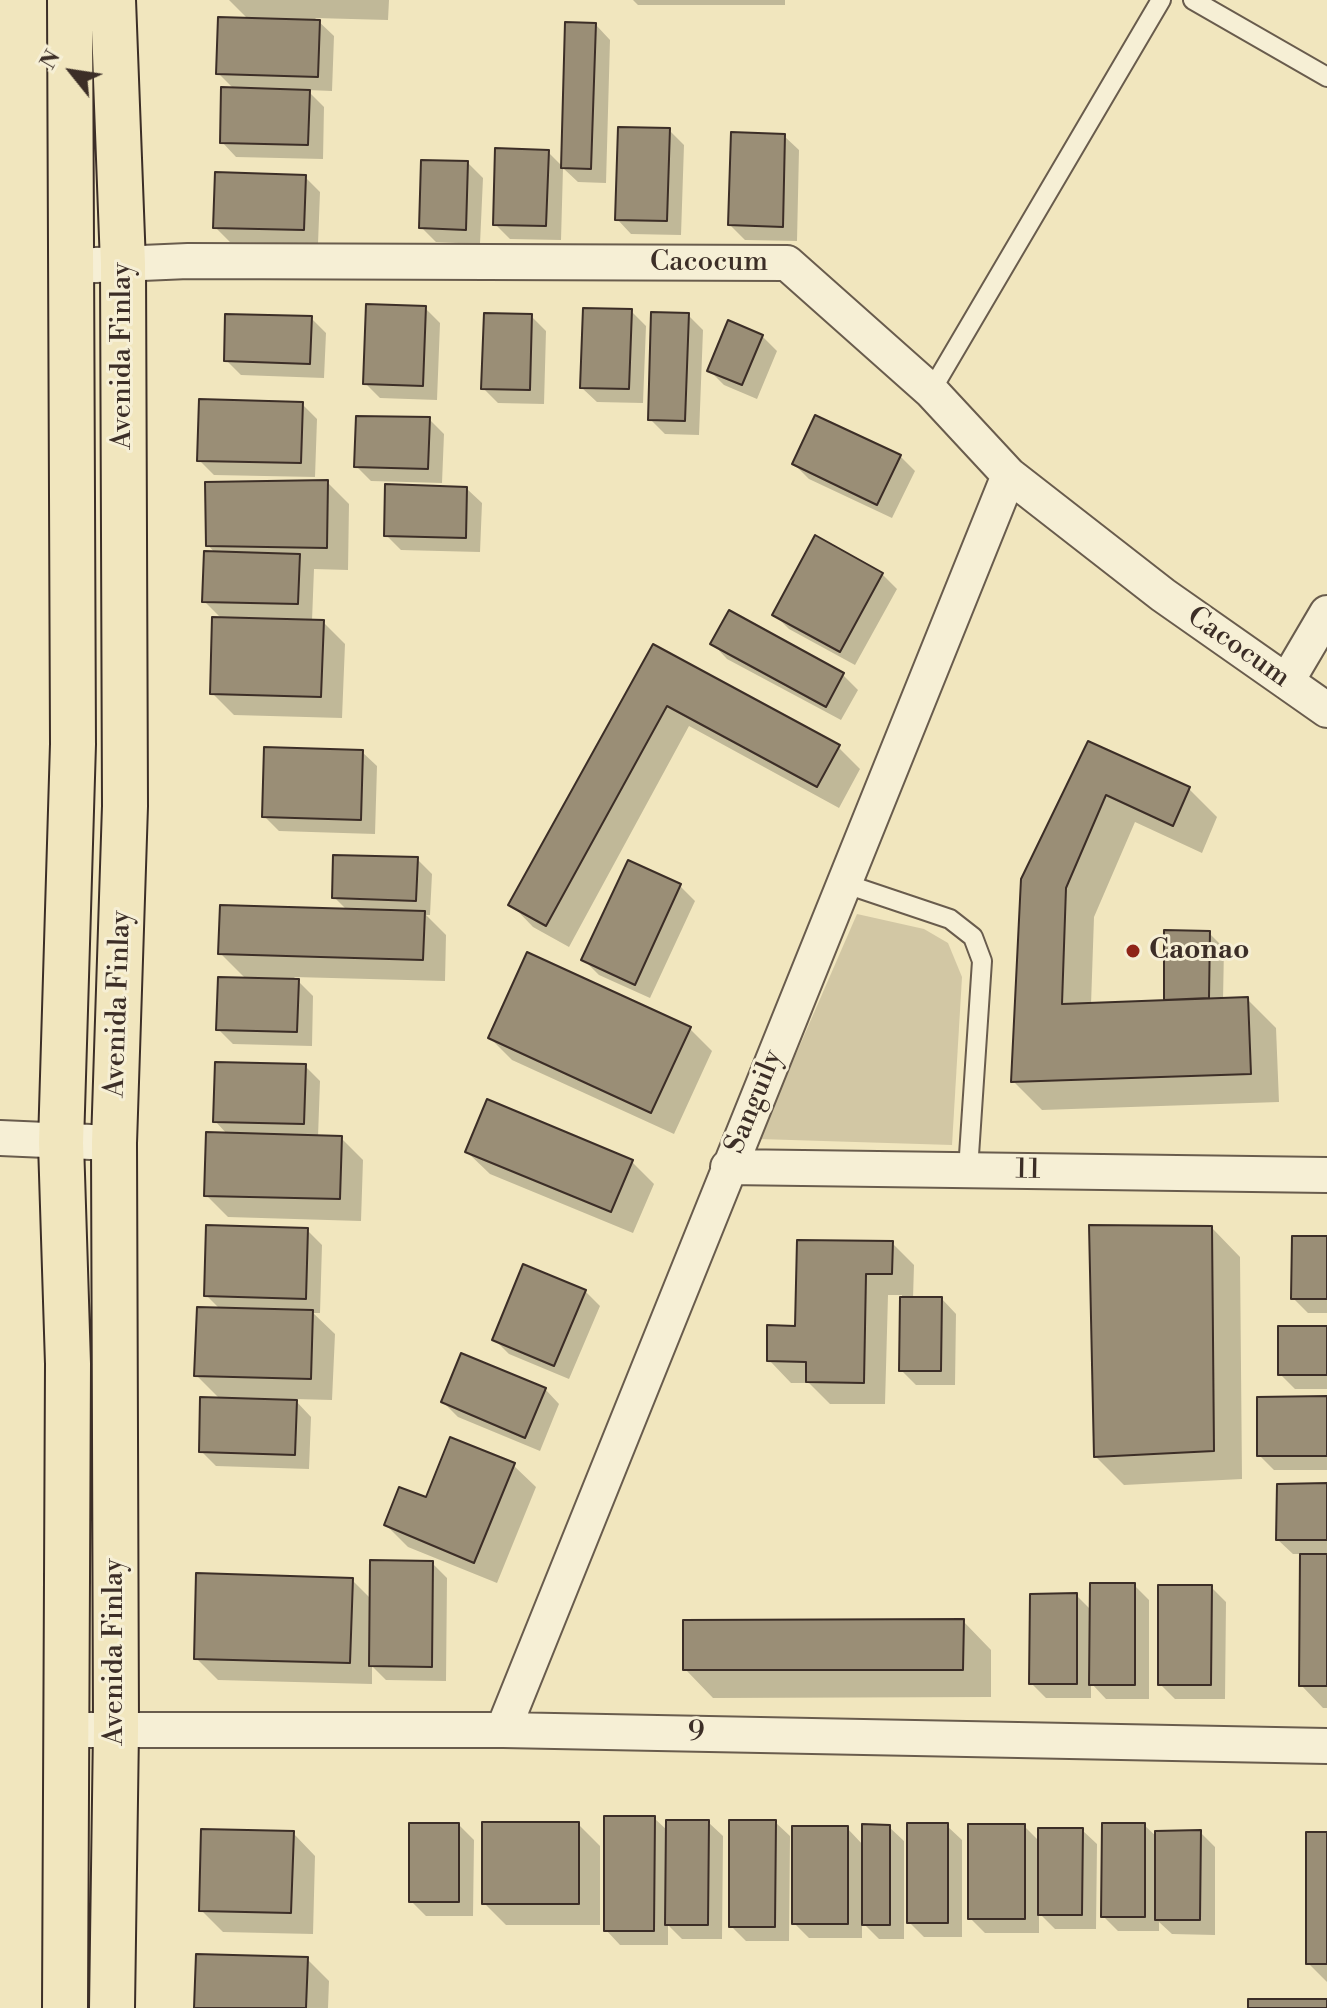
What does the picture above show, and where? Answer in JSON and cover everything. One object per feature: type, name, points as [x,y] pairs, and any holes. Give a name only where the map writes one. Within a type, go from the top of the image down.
[{"type":"main road","name":"Avenida Finlay","points":[[65,2008],[68,1364],[61,1143],[73,744],[70,0]]},
{"type":"main road","name":"Avenida Finlay","points":[[112,2008],[116,1730],[114,1143],[125,806],[123,264],[113,0]]},
{"type":"street","name":"Cacocum","points":[[73,266],[787,263],[931,391],[1009,475],[1163,595],[1327,710]]},
{"type":"street","name":"Sanguily","points":[[503,1730],[1009,475]]},
{"type":"street","points":[[1287,681],[1327,613]]},
{"type":"street","points":[[0,1138],[114,1143]]},
{"type":"street","name":"11","points":[[728,1167],[1327,1175]]},
{"type":"street","name":"9","points":[[66,1730],[503,1730],[1327,1746]]},
{"type":"lane","points":[[931,391],[1161,0]]},
{"type":"lane","points":[[1193,0],[1327,77]]},
{"type":"lane","points":[[843,883],[950,919],[973,937],[982,961],[968,1170]]},
{"type":"shaded area","points":[[857,914],[924,929],[948,943],[962,977],[952,1145],[759,1139]]},
{"type":"building","points":[[218,17],[320,20],[318,77],[216,74]]},
{"type":"building","points":[[565,22],[596,23],[591,169],[561,168]]},
{"type":"building","points":[[221,87],[310,90],[308,145],[220,143]]},
{"type":"building","points":[[618,127],[670,128],[667,221],[615,220]]},
{"type":"building","points":[[731,132],[785,134],[783,227],[728,225]]},
{"type":"building","points":[[495,148],[549,150],[546,226],[493,225]]},
{"type":"building","points":[[421,160],[468,161],[466,230],[419,228]]},
{"type":"building","points":[[215,172],[306,175],[304,230],[213,228]]},
{"type":"building","points":[[366,304],[426,306],[423,386],[363,384]]},
{"type":"building","points":[[583,308],[632,309],[629,389],[580,388]]},
{"type":"building","points":[[651,312],[689,313],[685,421],[648,420]]},
{"type":"building","points":[[484,313],[532,314],[530,390],[481,389]]},
{"type":"building","points":[[225,314],[312,316],[310,364],[224,361]]},
{"type":"building","points":[[728,320],[763,335],[742,385],[707,371]]},
{"type":"building","points":[[199,399],[303,402],[301,463],[197,461]]},
{"type":"building","points":[[815,415],[901,455],[877,505],[792,464]]},
{"type":"building","points":[[356,416],[430,417],[428,469],[354,467]]},
{"type":"building","points":[[328,480],[327,548],[206,546],[205,482]]},
{"type":"building","points":[[385,484],[467,487],[466,538],[384,536]]},
{"type":"building","points":[[815,535],[883,573],[840,652],[772,615]]},
{"type":"building","points":[[204,551],[300,554],[298,604],[202,602]]},
{"type":"building","points":[[729,610],[844,673],[826,707],[710,644]]},
{"type":"building","points":[[212,617],[324,620],[321,697],[210,694]]},
{"type":"building","points":[[653,644],[840,745],[817,787],[667,706],[546,926],[508,905]]},
{"type":"building","points":[[1088,741],[1190,787],[1173,826],[1106,795],[1066,888],[1062,1004],[1248,997],[1251,1074],[1011,1082],[1021,879]]},
{"type":"building","points":[[264,747],[363,750],[361,820],[262,817]]},
{"type":"building","points":[[333,855],[418,857],[416,901],[332,898]]},
{"type":"building","points":[[628,860],[681,884],[635,985],[581,960]]},
{"type":"building","points":[[220,905],[425,911],[423,960],[218,954]]},
{"type":"building","points":[[1164,930],[1210,931],[1209,998],[1164,1000]]},
{"type":"building","points":[[527,952],[691,1027],[651,1113],[488,1038]]},
{"type":"building","points":[[218,977],[299,979],[297,1032],[216,1030]]},
{"type":"building","points":[[215,1062],[306,1064],[304,1124],[213,1122]]},
{"type":"building","points":[[487,1099],[633,1160],[611,1212],[465,1152]]},
{"type":"building","points":[[206,1132],[342,1136],[340,1199],[204,1196]]},
{"type":"building","points":[[206,1225],[308,1228],[306,1299],[204,1296]]},
{"type":"building","points":[[1089,1225],[1212,1226],[1214,1451],[1094,1457]]},
{"type":"building","points":[[1292,1236],[1327,1236],[1327,1299],[1291,1299]]},
{"type":"building","points":[[797,1240],[893,1241],[892,1274],[866,1274],[864,1383],[806,1382],[806,1362],[767,1361],[767,1325],[795,1326]]},
{"type":"building","points":[[523,1264],[586,1290],[554,1366],[492,1340]]},
{"type":"building","points":[[900,1297],[942,1297],[941,1371],[899,1371]]},
{"type":"building","points":[[197,1307],[313,1310],[311,1379],[194,1376]]},
{"type":"building","points":[[1278,1326],[1327,1326],[1327,1375],[1278,1375]]},
{"type":"building","points":[[461,1353],[546,1388],[525,1438],[441,1402]]},
{"type":"building","points":[[1327,1396],[1327,1456],[1257,1456],[1257,1397]]},
{"type":"building","points":[[200,1397],[297,1400],[295,1455],[199,1452]]},
{"type":"building","points":[[450,1437],[515,1463],[474,1563],[384,1525],[399,1487],[426,1497]]},
{"type":"building","points":[[1327,1483],[1327,1540],[1276,1540],[1277,1484]]},
{"type":"building","points":[[1300,1554],[1327,1554],[1327,1686],[1299,1686]]},
{"type":"building","points":[[370,1560],[433,1561],[432,1667],[369,1666]]},
{"type":"building","points":[[196,1573],[353,1578],[350,1663],[194,1659]]},
{"type":"building","points":[[1090,1583],[1135,1583],[1135,1685],[1089,1685]]},
{"type":"building","points":[[1158,1585],[1212,1585],[1211,1685],[1158,1685]]},
{"type":"building","points":[[1077,1593],[1077,1684],[1029,1684],[1030,1594]]},
{"type":"building","points":[[964,1619],[963,1670],[683,1670],[683,1620]]},
{"type":"building","points":[[604,1816],[655,1816],[654,1931],[604,1931]]},
{"type":"building","points":[[666,1820],[709,1820],[708,1925],[665,1925]]},
{"type":"building","points":[[729,1820],[776,1820],[775,1927],[729,1927]]},
{"type":"building","points":[[482,1822],[579,1822],[579,1904],[482,1904]]},
{"type":"building","points":[[409,1823],[459,1823],[459,1902],[409,1902]]},
{"type":"building","points":[[907,1823],[948,1823],[948,1923],[907,1923]]},
{"type":"building","points":[[1102,1823],[1145,1823],[1145,1917],[1101,1917]]},
{"type":"building","points":[[862,1824],[890,1825],[890,1925],[862,1925]]},
{"type":"building","points":[[968,1824],[1025,1824],[1025,1919],[968,1919]]},
{"type":"building","points":[[792,1826],[848,1826],[848,1924],[792,1924]]},
{"type":"building","points":[[1038,1828],[1083,1828],[1082,1915],[1038,1915]]},
{"type":"building","points":[[201,1829],[294,1831],[291,1913],[199,1911]]},
{"type":"building","points":[[1201,1830],[1200,1920],[1155,1920],[1155,1831]]},
{"type":"building","points":[[1306,1832],[1327,1832],[1327,1964],[1306,1964]]},
{"type":"building","points":[[196,1954],[308,1957],[306,2008],[194,2008]]},
{"type":"building","points":[[1248,1999],[1327,1999],[1327,2008],[1248,2008]]},
{"type":"place","name":"Caonao","points":[[1133,951]]}]
